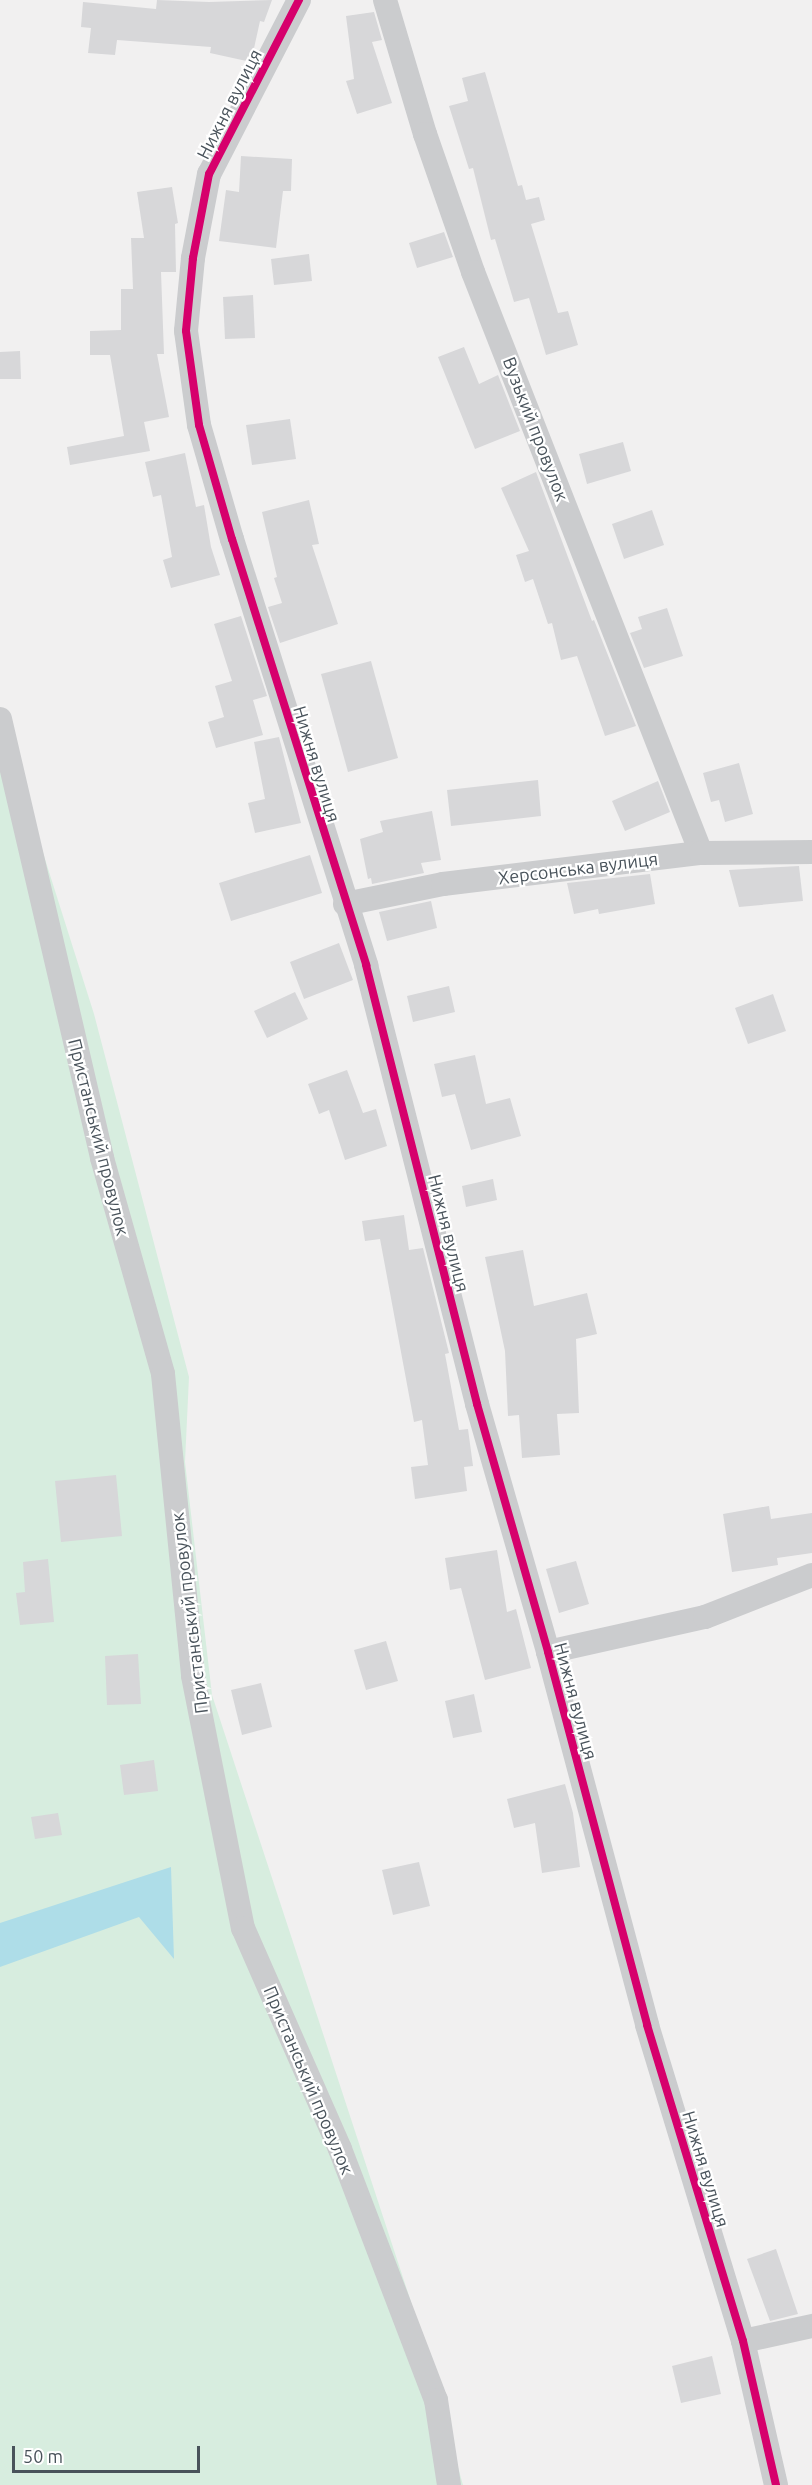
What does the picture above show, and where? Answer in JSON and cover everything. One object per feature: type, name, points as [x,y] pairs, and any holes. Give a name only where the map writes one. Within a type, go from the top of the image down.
[{"type":"street","name":"Нижня вулиця","points":[[299,0],[209,174],[193,258],[186,331],[202,437],[345,904],[366,965],[477,1404],[548,1652],[646,2025],[743,2341],[776,2485]]},
{"type":"street","name":"Вузький провулок","points":[[385,0],[425,134],[473,272],[701,853]]},
{"type":"street","name":"Пристанський провулок","points":[[0,718],[102,1158],[162,1374],[193,1676],[243,1928],[340,2150],[436,2400],[449,2485]]},
{"type":"street","name":"Херсонська вулиця","points":[[345,904],[443,884],[701,853],[812,852]]},
{"type":"street","points":[[548,1652],[705,1617],[812,1575]]},
{"type":"street","points":[[743,2341],[812,2326]]},
{"type":"green space","points":[[0,717],[94,1014],[189,1377],[185,1462],[212,1695],[411,2302],[463,2485],[0,2485]]},
{"type":"water","points":[[171,1867],[174,1959],[139,1917],[0,1967],[0,1923]]},
{"type":"building","points":[[157,0],[209,2],[272,0],[264,22],[260,21],[251,62],[210,53],[211,47],[117,40],[115,55],[88,53],[91,28],[81,27],[83,2],[156,9]]},
{"type":"building","points":[[374,12],[382,40],[372,42],[392,103],[357,114],[346,81],[354,79],[346,16]]},
{"type":"building","points":[[485,72],[518,186],[522,185],[526,200],[539,197],[545,220],[531,224],[558,313],[568,311],[578,345],[546,355],[529,298],[514,302],[495,239],[491,240],[473,168],[469,169],[449,106],[468,101],[462,78]]},
{"type":"building","points":[[241,156],[292,159],[291,191],[283,191],[276,248],[219,241],[226,190],[239,192]]},
{"type":"building","points":[[172,187],[178,223],[175,224],[176,272],[161,272],[164,354],[157,354],[169,417],[144,422],[150,451],[70,465],[67,447],[124,436],[110,355],[90,355],[90,331],[121,330],[121,289],[133,289],[131,238],[144,238],[137,192]]},
{"type":"building","points":[[444,232],[453,257],[417,268],[409,243]]},
{"type":"building","points":[[309,254],[312,281],[274,285],[271,259]]},
{"type":"building","points":[[253,295],[255,338],[225,339],[223,297]]},
{"type":"building","points":[[464,347],[479,384],[498,375],[520,431],[475,449],[438,357]]},
{"type":"building","points":[[20,351],[21,379],[0,379],[0,352]]},
{"type":"building","points":[[290,419],[296,459],[252,465],[246,425]]},
{"type":"building","points":[[623,442],[631,471],[587,484],[579,454]]},
{"type":"building","points":[[185,453],[196,507],[204,505],[211,547],[220,575],[171,588],[163,560],[172,557],[161,495],[153,497],[145,462]]},
{"type":"building","points":[[536,472],[592,621],[594,620],[636,726],[605,736],[577,656],[561,660],[552,623],[548,624],[533,579],[525,582],[516,555],[529,551],[501,488]]},
{"type":"building","points":[[309,500],[319,544],[312,545],[338,624],[280,643],[268,607],[282,603],[274,578],[277,577],[262,512]]},
{"type":"building","points":[[652,510],[664,545],[624,559],[612,524]]},
{"type":"building","points":[[667,608],[683,656],[644,668],[630,633],[642,629],[638,617]]},
{"type":"building","points":[[241,616],[267,696],[253,700],[263,735],[216,748],[208,722],[224,717],[215,686],[232,681],[214,624]]},
{"type":"building","points":[[371,661],[398,758],[348,772],[321,674]]},
{"type":"building","points":[[279,737],[301,823],[255,833],[248,803],[265,799],[254,742]]},
{"type":"building","points":[[739,763],[753,814],[725,822],[719,800],[711,802],[703,773]]},
{"type":"building","points":[[538,780],[541,816],[451,826],[447,790]]},
{"type":"building","points":[[658,781],[670,812],[625,831],[612,801]]},
{"type":"building","points":[[432,811],[441,860],[421,863],[424,873],[372,884],[371,878],[368,879],[360,839],[383,832],[380,821]]},
{"type":"building","points":[[310,855],[322,893],[231,921],[219,883]]},
{"type":"building","points":[[799,866],[803,901],[739,907],[729,870]]},
{"type":"building","points":[[650,874],[655,904],[599,914],[598,909],[574,914],[567,883]]},
{"type":"building","points":[[431,901],[437,928],[387,941],[379,912]]},
{"type":"building","points":[[339,943],[353,980],[304,999],[290,962]]},
{"type":"building","points":[[449,986],[455,1012],[413,1022],[407,996]]},
{"type":"building","points":[[295,992],[308,1019],[267,1038],[254,1011]]},
{"type":"building","points":[[773,994],[786,1031],[748,1044],[735,1008]]},
{"type":"building","points":[[475,1055],[486,1104],[510,1098],[521,1136],[471,1150],[455,1094],[442,1097],[434,1064]]},
{"type":"building","points":[[347,1070],[363,1113],[376,1109],[387,1146],[345,1160],[329,1110],[319,1114],[308,1084]]},
{"type":"building","points":[[493,1179],[497,1200],[466,1207],[462,1186]]},
{"type":"building","points":[[404,1215],[409,1250],[423,1248],[449,1353],[445,1354],[459,1430],[468,1429],[473,1466],[464,1467],[467,1491],[415,1499],[411,1467],[428,1465],[422,1420],[414,1422],[380,1239],[365,1241],[362,1221]]},
{"type":"building","points":[[523,1250],[534,1306],[587,1293],[597,1334],[576,1339],[579,1413],[557,1414],[560,1455],[522,1458],[519,1415],[508,1416],[505,1351],[485,1257]]},
{"type":"building","points":[[116,1475],[122,1536],[61,1542],[55,1481]]},
{"type":"building","points":[[769,1506],[771,1519],[812,1513],[812,1553],[777,1558],[778,1565],[732,1572],[723,1514]]},
{"type":"building","points":[[497,1550],[507,1612],[516,1609],[531,1668],[485,1680],[461,1588],[450,1590],[445,1558]]},
{"type":"building","points":[[48,1559],[54,1622],[20,1625],[16,1593],[25,1592],[23,1562]]},
{"type":"building","points":[[576,1561],[589,1604],[559,1613],[546,1569]]},
{"type":"building","points":[[386,1641],[398,1681],[366,1690],[354,1650]]},
{"type":"building","points":[[138,1654],[141,1704],[107,1705],[105,1656]]},
{"type":"building","points":[[261,1683],[272,1727],[242,1735],[231,1690]]},
{"type":"building","points":[[474,1694],[482,1732],[453,1738],[445,1701]]},
{"type":"building","points":[[154,1760],[158,1791],[124,1795],[120,1765]]},
{"type":"building","points":[[565,1784],[573,1813],[580,1867],[542,1873],[535,1823],[514,1828],[507,1799]]},
{"type":"building","points":[[58,1813],[62,1835],[35,1839],[31,1817]]},
{"type":"building","points":[[419,1862],[430,1906],[393,1915],[382,1870]]},
{"type":"building","points":[[776,2249],[798,2314],[770,2321],[747,2259]]},
{"type":"building","points":[[712,2356],[721,2394],[681,2403],[672,2366]]},
{"type":"cycle path","points":[[299,0],[209,174],[193,258],[186,331],[199,425],[232,539],[366,965],[477,1404],[548,1652],[647,2025],[743,2341],[776,2485]]}]
